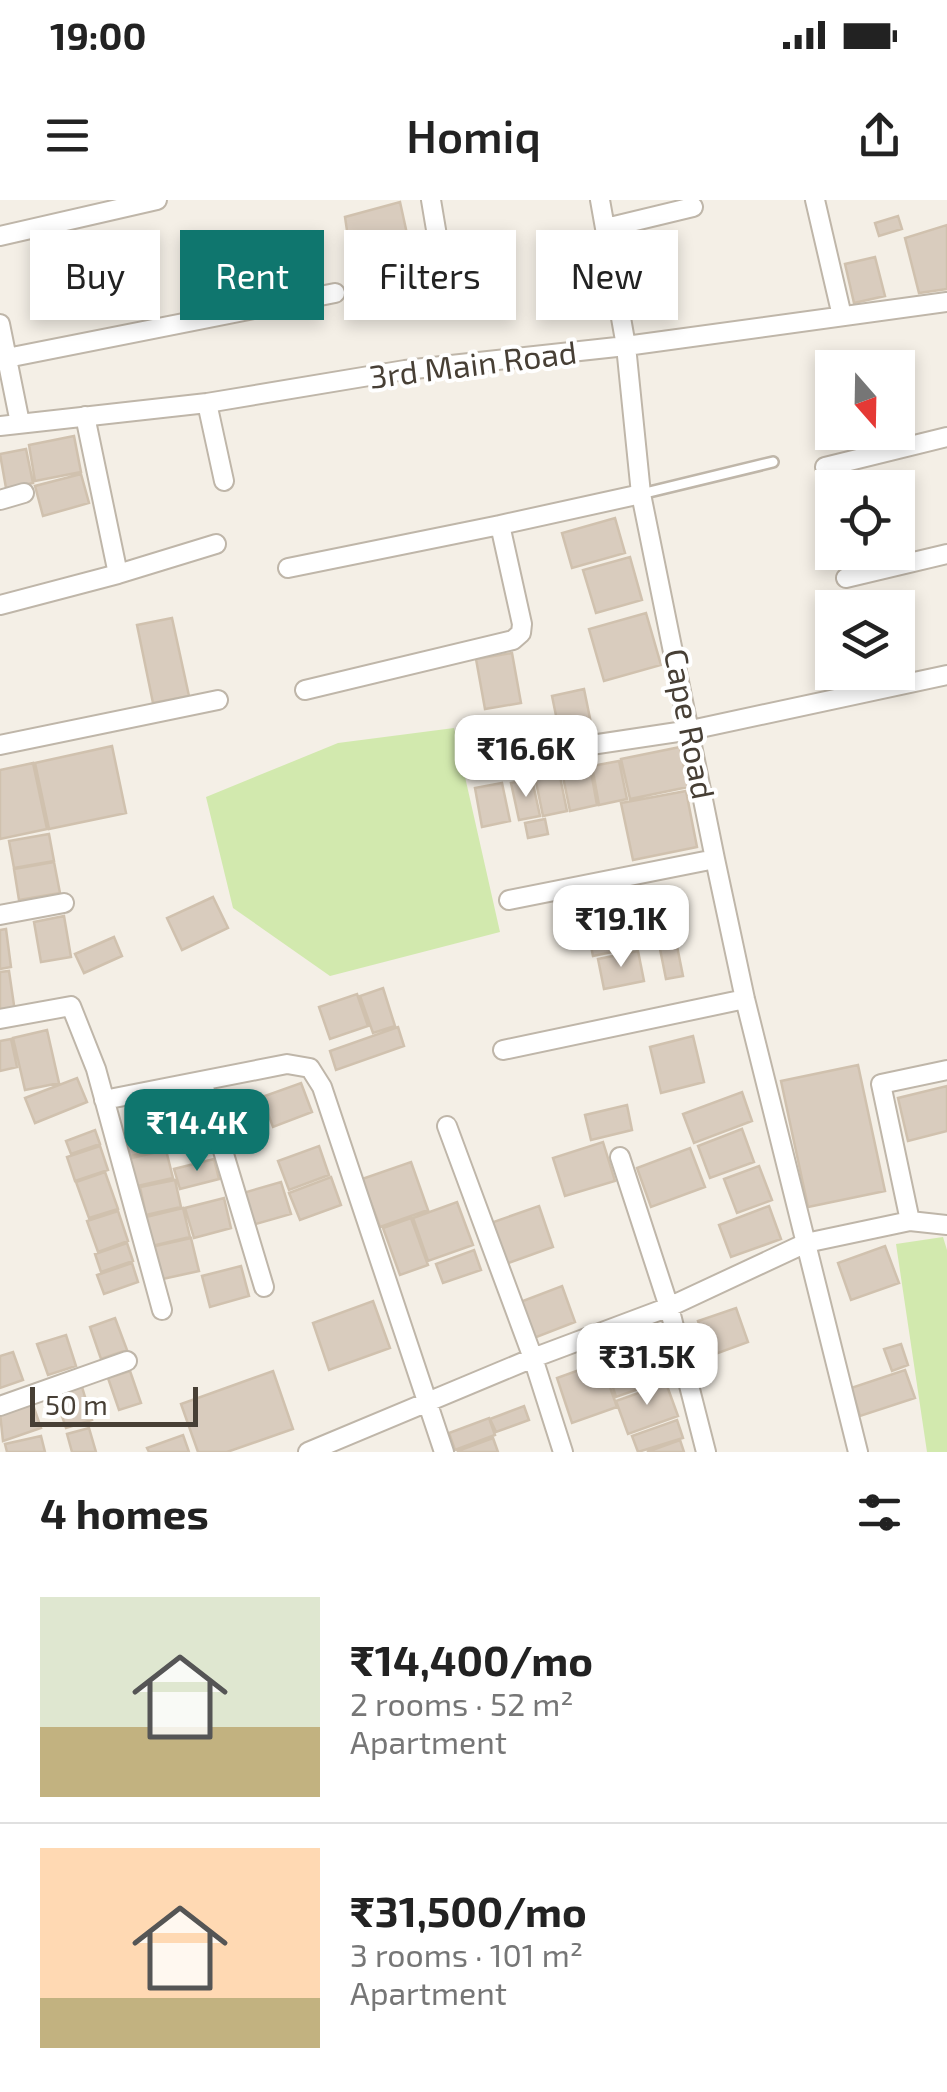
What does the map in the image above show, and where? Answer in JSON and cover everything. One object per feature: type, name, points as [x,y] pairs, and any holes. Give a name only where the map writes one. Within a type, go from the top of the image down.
[{"type":"street","points":[[0,236],[157,200]]},
{"type":"street","points":[[431,200],[436,230]]},
{"type":"street","name":"Cape Road","points":[[600,200],[626,346],[642,494],[715,859],[858,1452]]},
{"type":"street","points":[[815,200],[842,316]]},
{"type":"street","points":[[606,228],[693,208]]},
{"type":"street","points":[[7,358],[334,294]]},
{"type":"street","name":"3rd Main Road","points":[[0,426],[207,402],[404,370],[626,346],[947,302]]},
{"type":"street","points":[[0,324],[20,423]]},
{"type":"street","points":[[207,402],[224,482]]},
{"type":"street","points":[[84,416],[118,574]]},
{"type":"street","points":[[825,467],[947,437]]},
{"type":"street","points":[[0,500],[24,493]]},
{"type":"street","points":[[288,568],[642,494]]},
{"type":"street","points":[[305,690],[513,640],[521,634],[500,525]]},
{"type":"street","points":[[0,606],[216,544]]},
{"type":"street","points":[[846,578],[947,554]]},
{"type":"street","points":[[498,759],[691,730],[947,674]]},
{"type":"street","points":[[0,745],[218,700]]},
{"type":"street","points":[[509,900],[715,859]]},
{"type":"street","points":[[0,916],[64,903]]},
{"type":"street","points":[[503,1050],[746,999]]},
{"type":"street","points":[[0,1019],[71,1006],[80,1022],[162,1310]]},
{"type":"street","points":[[104,1100],[299,1064],[310,1068],[317,1076],[444,1452]]},
{"type":"street","points":[[910,1220],[881,1084],[947,1070]]},
{"type":"street","points":[[202,1081],[264,1287]]},
{"type":"street","points":[[447,1126],[564,1452]]},
{"type":"street","points":[[620,1156],[668,1307],[706,1452]]},
{"type":"street","points":[[308,1452],[533,1358],[668,1307],[806,1243],[910,1220],[947,1226]]},
{"type":"street","points":[[0,1406],[127,1361]]},
{"type":"lane","points":[[642,494],[774,462]]},
{"type":"green space","points":[[454,728],[500,932],[330,976],[233,908],[206,797],[338,743]]},
{"type":"green space","points":[[943,1237],[947,1250],[947,1452],[927,1452],[896,1244]]},
{"type":"building","points":[[400,202],[406,230],[347,230],[345,217]]},
{"type":"building","points":[[898,216],[902,229],[879,236],[875,223]]},
{"type":"building","points":[[947,225],[947,289],[919,293],[905,238]]},
{"type":"building","points":[[875,257],[885,296],[854,303],[845,264]]},
{"type":"building","points":[[74,436],[81,472],[35,481],[29,445]]},
{"type":"building","points":[[26,449],[33,483],[6,488],[0,454]]},
{"type":"building","points":[[81,474],[89,503],[43,516],[35,486]]},
{"type":"building","points":[[615,518],[625,553],[572,568],[562,533]]},
{"type":"building","points":[[630,557],[642,600],[596,613],[583,570]]},
{"type":"building","points":[[646,613],[661,665],[604,681],[589,629]]},
{"type":"building","points":[[172,618],[189,696],[153,703],[137,625]]},
{"type":"building","points":[[512,653],[521,703],[485,709],[476,659]]},
{"type":"building","points":[[584,689],[593,733],[561,740],[552,696]]},
{"type":"building","points":[[554,718],[559,742],[525,749],[520,725]]},
{"type":"building","points":[[112,746],[126,813],[49,829],[35,763]]},
{"type":"building","points":[[680,747],[688,787],[630,799],[621,759]]},
{"type":"building","points":[[619,761],[627,799],[599,805],[592,766]]},
{"type":"building","points":[[33,763],[47,829],[0,839],[0,770]]},
{"type":"building","points":[[590,766],[597,805],[570,811],[562,772]]},
{"type":"building","points":[[559,772],[567,811],[543,816],[535,777]]},
{"type":"building","points":[[532,779],[540,816],[519,820],[511,783]]},
{"type":"building","points":[[502,783],[510,821],[482,827],[475,788]]},
{"type":"building","points":[[686,791],[697,847],[633,860],[621,803]]},
{"type":"building","points":[[545,819],[548,834],[528,838],[525,823]]},
{"type":"building","points":[[49,834],[54,861],[14,868],[9,841]]},
{"type":"building","points":[[54,862],[60,893],[19,900],[14,869]]},
{"type":"building","points":[[213,897],[228,928],[182,950],[167,918]]},
{"type":"building","points":[[626,898],[636,947],[593,956],[583,907]]},
{"type":"building","points":[[64,916],[71,957],[41,962],[34,922]]},
{"type":"building","points":[[6,929],[11,967],[0,969],[0,930]]},
{"type":"building","points":[[114,937],[122,956],[84,973],[75,954]]},
{"type":"building","points":[[677,946],[683,976],[666,979],[660,949]]},
{"type":"building","points":[[638,951],[644,981],[604,989],[598,959]]},
{"type":"building","points":[[9,971],[15,1012],[0,1014],[0,972]]},
{"type":"building","points":[[383,988],[395,1026],[373,1033],[360,996]]},
{"type":"building","points":[[357,994],[368,1026],[330,1039],[319,1007]]},
{"type":"building","points":[[398,1027],[404,1046],[336,1070],[330,1051]]},
{"type":"building","points":[[47,1030],[59,1083],[25,1090],[13,1038]]},
{"type":"building","points":[[693,1036],[704,1082],[661,1093],[650,1047]]},
{"type":"building","points":[[11,1039],[17,1067],[0,1071],[0,1041]]},
{"type":"building","points":[[858,1065],[885,1191],[808,1207],[781,1081]]},
{"type":"building","points":[[77,1078],[87,1102],[35,1123],[25,1098]]},
{"type":"building","points":[[301,1083],[312,1112],[273,1127],[262,1097]]},
{"type":"building","points":[[947,1086],[947,1131],[908,1141],[898,1098]]},
{"type":"building","points":[[742,1092],[752,1121],[694,1143],[683,1114]]},
{"type":"building","points":[[195,1094],[208,1140],[177,1148],[165,1102]]},
{"type":"building","points":[[627,1105],[632,1130],[591,1140],[585,1115]]},
{"type":"building","points":[[167,1124],[172,1147],[126,1157],[121,1134]]},
{"type":"building","points":[[742,1129],[754,1162],[710,1178],[698,1146]]},
{"type":"building","points":[[95,1130],[100,1144],[71,1154],[66,1141]]},
{"type":"building","points":[[603,1142],[615,1181],[565,1196],[553,1158]]},
{"type":"building","points":[[100,1146],[108,1170],[75,1181],[67,1157]]},
{"type":"building","points":[[319,1146],[329,1175],[289,1190],[278,1161]]},
{"type":"building","points":[[690,1148],[705,1187],[651,1207],[637,1168]]},
{"type":"building","points":[[166,1150],[173,1178],[133,1187],[127,1159]]},
{"type":"building","points":[[214,1159],[219,1179],[180,1189],[174,1169]]},
{"type":"building","points":[[411,1162],[428,1210],[380,1227],[362,1179]]},
{"type":"building","points":[[759,1166],[772,1200],[737,1213],[724,1179]]},
{"type":"building","points":[[105,1172],[118,1209],[89,1218],[76,1182]]},
{"type":"building","points":[[331,1177],[341,1205],[300,1220],[289,1193]]},
{"type":"building","points":[[175,1180],[181,1207],[146,1215],[140,1187]]},
{"type":"building","points":[[281,1182],[291,1214],[252,1225],[243,1193]]},
{"type":"building","points":[[224,1198],[231,1228],[194,1238],[185,1208]]},
{"type":"building","points":[[457,1202],[473,1245],[428,1261],[413,1218]]},
{"type":"building","points":[[539,1206],[553,1247],[503,1265],[488,1224]]},
{"type":"building","points":[[769,1206],[781,1239],[731,1257],[719,1225]]},
{"type":"building","points":[[183,1208],[190,1237],[152,1246],[146,1217]]},
{"type":"building","points":[[118,1211],[128,1241],[98,1252],[87,1221]]},
{"type":"building","points":[[411,1218],[428,1265],[400,1275],[383,1228]]},
{"type":"building","points":[[191,1238],[199,1271],[158,1280],[151,1247]]},
{"type":"building","points":[[127,1243],[133,1261],[101,1272],[95,1254]]},
{"type":"building","points":[[885,1246],[899,1283],[851,1300],[838,1263]]},
{"type":"building","points":[[474,1250],[481,1270],[443,1283],[436,1264]]},
{"type":"building","points":[[132,1263],[138,1282],[104,1294],[97,1275]]},
{"type":"building","points":[[241,1266],[249,1296],[210,1307],[202,1276]]},
{"type":"building","points":[[562,1286],[575,1322],[529,1340],[515,1304]]},
{"type":"building","points":[[373,1301],[390,1348],[329,1370],[313,1323]]},
{"type":"building","points":[[736,1308],[748,1342],[710,1356],[698,1321]]},
{"type":"building","points":[[115,1318],[127,1350],[101,1359],[90,1327]]},
{"type":"building","points":[[66,1335],[76,1366],[48,1375],[37,1344]]},
{"type":"building","points":[[901,1344],[908,1365],[892,1371],[884,1349]]},
{"type":"building","points":[[13,1352],[23,1380],[0,1388],[0,1356]]},
{"type":"building","points":[[666,1360],[673,1377],[616,1397],[610,1379]]},
{"type":"building","points":[[601,1362],[617,1407],[572,1423],[557,1378]]},
{"type":"building","points":[[905,1370],[915,1398],[860,1416],[851,1388]]},
{"type":"building","points":[[130,1371],[141,1403],[119,1410],[108,1378]]},
{"type":"building","points":[[273,1371],[293,1429],[227,1452],[198,1452],[181,1404]]},
{"type":"building","points":[[666,1383],[678,1416],[628,1434],[616,1401]]},
{"type":"building","points":[[82,1387],[92,1420],[66,1428],[55,1395]]},
{"type":"building","points":[[32,1402],[41,1428],[3,1441],[0,1413]]},
{"type":"building","points":[[524,1406],[529,1420],[496,1432],[490,1419]]},
{"type":"building","points":[[489,1418],[495,1435],[455,1450],[449,1433]]},
{"type":"building","points":[[677,1420],[683,1438],[638,1452],[632,1436]]},
{"type":"building","points":[[89,1428],[96,1452],[72,1452],[67,1434]]},
{"type":"building","points":[[183,1435],[189,1452],[149,1452],[147,1448]]},
{"type":"building","points":[[41,1436],[45,1452],[7,1452],[5,1444]]},
{"type":"building","points":[[493,1438],[498,1452],[458,1451]]},
{"type":"building","points":[[680,1440],[684,1452],[647,1452]]}]
